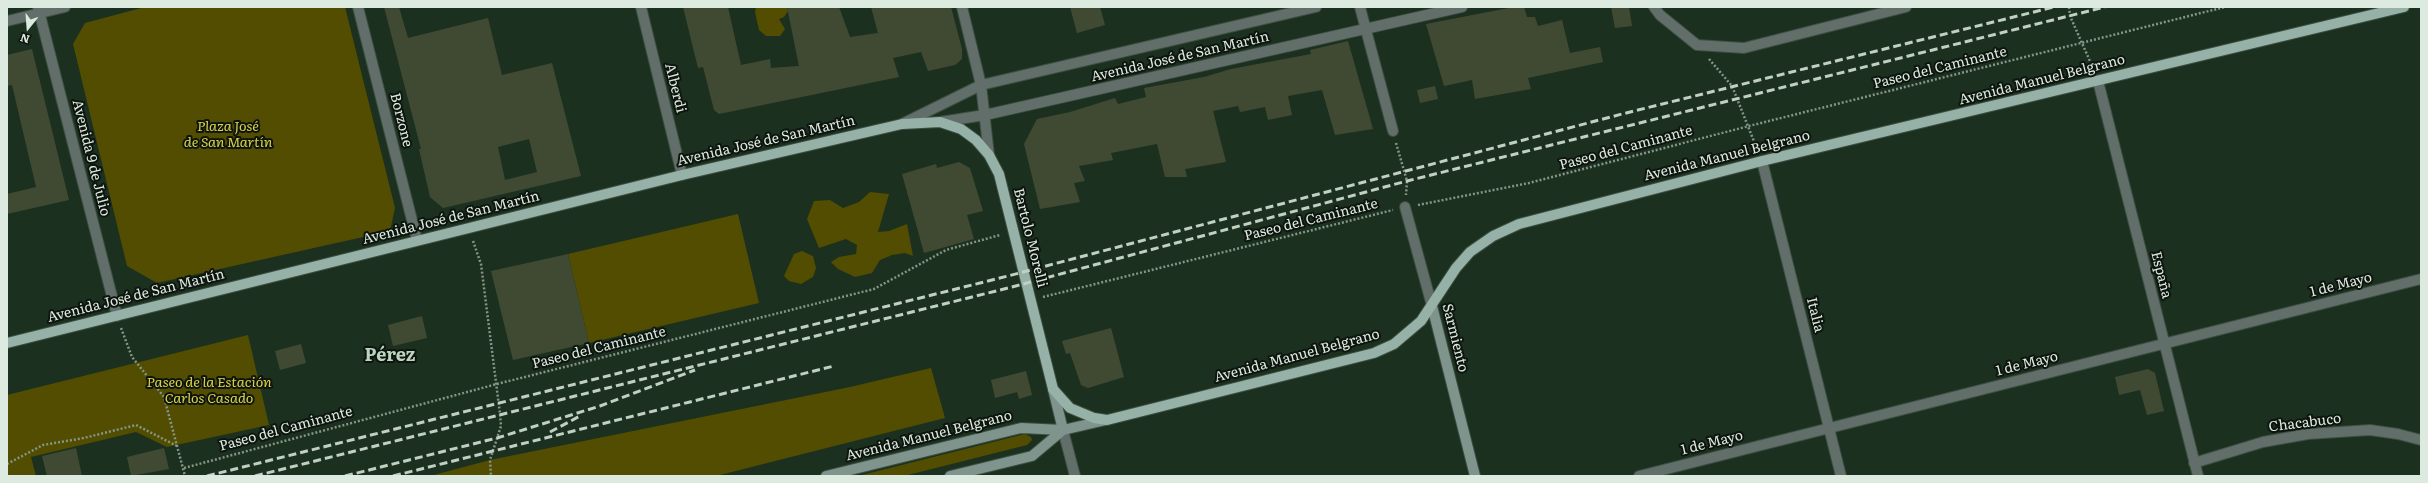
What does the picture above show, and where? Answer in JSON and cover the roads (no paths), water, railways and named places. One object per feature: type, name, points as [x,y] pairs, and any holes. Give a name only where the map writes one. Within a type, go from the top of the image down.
[{"type":"main road","name":"Avenida Manuel Belgrano","points":[[826,476],[1020,428],[1064,430],[1374,352],[1394,344],[1421,321],[1456,268],[1470,252],[1493,236],[1519,224],[1762,161],[2404,7]]},
{"type":"main road","name":"Avenida José de San Martín","points":[[7,343],[682,175],[902,124],[940,122]]},
{"type":"main road","points":[[940,122],[961,129],[976,140],[989,155]]},
{"type":"main road","name":"Bartolo Morelli","points":[[989,155],[999,174],[1064,430]]},
{"type":"main road","name":"Sarmiento","points":[[1432,306],[1475,476]]},
{"type":"main road","name":"Avenida Manuel Belgrano","points":[[1053,389],[1070,408],[1088,416],[1107,420]]},
{"type":"main road","name":"Avenida Manuel Belgrano","points":[[950,476],[1032,456],[1064,430]]},
{"type":"street","points":[[7,21],[39,10],[65,7]]},
{"type":"street","name":"Borzone","points":[[358,7],[417,240]]},
{"type":"street","name":"Alberdi","points":[[641,7],[682,175]]},
{"type":"street","name":"Bartolo Morelli","points":[[962,7],[981,86],[989,155]]},
{"type":"street","name":"Avenida José de San Martín","points":[[902,124],[981,86],[1316,7]]},
{"type":"street","points":[[1360,7],[1393,130]]},
{"type":"street","name":"Avenida José de San Martín","points":[[940,122],[985,115],[1366,30],[1462,7]]},
{"type":"street","points":[[1654,7],[1660,15],[1697,45],[1744,48],[1906,7]]},
{"type":"street","name":"Avenida 9 de Julio","points":[[39,10],[116,316]]},
{"type":"street","name":"España","points":[[2098,81],[2198,476]]},
{"type":"street","name":"Italia","points":[[1762,161],[1841,476]]},
{"type":"street","name":"Sarmiento","points":[[1405,207],[1432,306]]},
{"type":"street","name":"1 de Mayo","points":[[1639,476],[2421,279]]},
{"type":"street","name":"Bartolo Morelli","points":[[1064,430],[1075,476]]},
{"type":"street","name":"Chacabuco","points":[[2194,463],[2263,442],[2308,434],[2370,430],[2398,434],[2421,440]]},
{"type":"railway","points":[[207,476],[1008,276],[1622,114],[2054,7]]},
{"type":"railway","points":[[255,476],[1012,287],[1407,181],[2105,7]]},
{"type":"railway","points":[[393,476],[834,366]]},
{"type":"railway","points":[[345,476],[497,438],[600,406],[695,370]]},
{"type":"railway","points":[[550,432],[580,416]]},
{"type":"district","name":"Pérez","points":[[390,356]]},
{"type":"park label","name":"Plaza José de San Martín","points":[[228,136]]},
{"type":"park label","name":"Paseo de la Estación Carlos Casado","points":[[209,392]]}]
